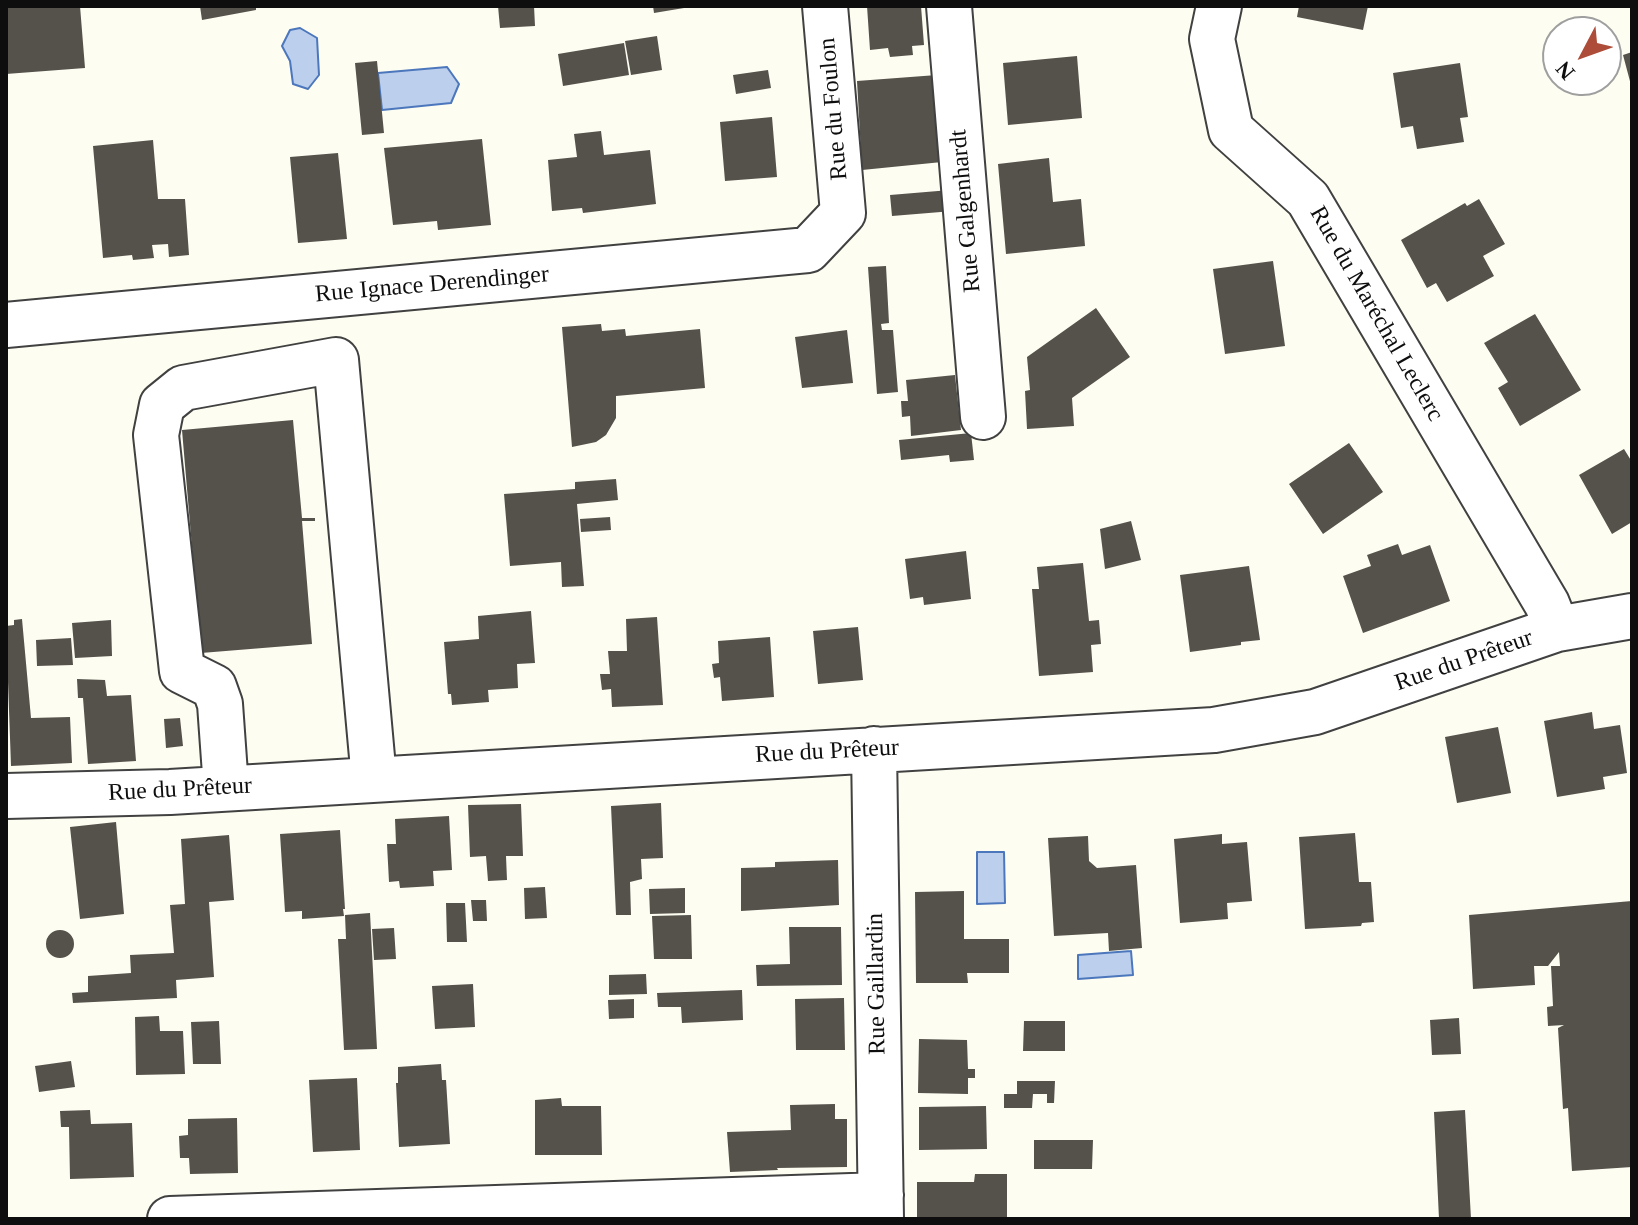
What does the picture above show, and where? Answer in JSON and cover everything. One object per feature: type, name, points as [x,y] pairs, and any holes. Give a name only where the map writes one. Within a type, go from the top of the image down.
[{"type":"street","name":"Rue du Foulon","points":[[825,6],[843,213]]},
{"type":"street","name":"Rue Galgenhardt","points":[[949,6],[983,417]]},
{"type":"street","name":"Rue du Maréchal Leclerc","points":[[1219,6],[1212,39],[1231,130],[1308,199],[1547,604],[1557,629]]},
{"type":"street","name":"Rue Ignace Derendinger","points":[[6,325],[808,250],[843,213]]},
{"type":"street","points":[[226,788],[220,704],[214,687],[182,671],[156,435],[162,405],[183,388],[336,360],[374,779]]},
{"type":"street","name":"Rue du Prêteur","points":[[6,796],[226,788],[1214,730],[1315,712],[1557,629],[1632,616]]},
{"type":"street","name":"Rue Gaillardin","points":[[874,749],[881,1207]]},
{"type":"street","points":[[170,1219],[881,1207]]},
{"type":"water","points":[[300,28],[317,38],[319,75],[308,89],[293,84],[290,61],[282,46],[290,30]]},
{"type":"water","points":[[447,67],[459,84],[451,103],[382,110],[378,73]]},
{"type":"water","points":[[977,852],[1004,852],[1005,903],[977,904]]},
{"type":"water","points":[[1131,951],[1133,975],[1078,979],[1078,955]]},
{"type":"building","points":[[6,6],[80,6],[85,68],[6,74]]},
{"type":"building","points":[[200,6],[256,6],[256,10],[202,20]]},
{"type":"building","points":[[498,6],[534,6],[535,26],[500,28]]},
{"type":"building","points":[[653,6],[684,6],[684,8],[654,13]]},
{"type":"building","points":[[867,6],[921,6],[924,45],[912,46],[913,55],[890,57],[888,48],[870,50]]},
{"type":"building","points":[[1299,6],[1368,6],[1363,30],[1297,17]]},
{"type":"building","points":[[657,36],[662,70],[631,75],[625,41]]},
{"type":"building","points":[[624,43],[629,75],[563,86],[558,54]]},
{"type":"building","points":[[1632,52],[1632,85],[1631,85],[1623,55]]},
{"type":"building","points":[[1077,56],[1082,118],[1008,125],[1003,63]]},
{"type":"building","points":[[377,61],[384,133],[362,135],[355,63]]},
{"type":"building","points":[[1460,63],[1468,117],[1460,118],[1464,142],[1417,149],[1413,126],[1401,128],[1393,73]]},
{"type":"building","points":[[768,70],[771,88],[736,94],[733,75]]},
{"type":"building","points":[[937,75],[942,162],[862,170],[857,81]]},
{"type":"building","points":[[772,117],[777,177],[725,181],[720,122]]},
{"type":"building","points":[[601,131],[604,155],[650,150],[656,204],[583,213],[582,208],[552,211],[548,160],[577,157],[574,134]]},
{"type":"building","points":[[482,139],[491,225],[438,230],[437,221],[393,225],[384,148]]},
{"type":"building","points":[[153,140],[158,199],[185,199],[189,255],[169,257],[168,244],[152,245],[154,258],[133,260],[132,255],[103,258],[93,146]]},
{"type":"building","points":[[338,153],[347,239],[298,243],[290,157]]},
{"type":"building","points":[[1049,158],[1053,202],[1081,199],[1085,246],[1006,254],[998,164]]},
{"type":"building","points":[[950,190],[953,211],[892,216],[890,195]]},
{"type":"building","points":[[1479,199],[1505,244],[1483,256],[1494,276],[1447,302],[1436,283],[1427,288],[1401,240],[1465,203],[1467,206]]},
{"type":"building","points":[[1273,261],[1285,346],[1225,354],[1213,269]]},
{"type":"building","points":[[886,266],[889,323],[881,324],[882,330],[893,330],[898,392],[877,394],[868,267]]},
{"type":"building","points":[[1096,308],[1130,357],[1072,398],[1074,426],[1027,429],[1025,391],[1030,390],[1027,357]]},
{"type":"building","points":[[1535,314],[1581,390],[1520,426],[1498,388],[1508,382],[1484,343]]},
{"type":"building","points":[[601,324],[602,331],[625,329],[626,336],[700,329],[705,388],[616,396],[616,418],[606,435],[596,442],[572,447],[562,327]]},
{"type":"building","points":[[847,330],[853,383],[802,388],[795,337]]},
{"type":"building","points":[[955,375],[961,430],[911,436],[910,416],[902,417],[901,401],[908,401],[906,380]]},
{"type":"building","points":[[293,420],[302,518],[315,518],[315,521],[302,521],[312,644],[201,653],[182,430]]},
{"type":"building","points":[[971,433],[974,460],[950,462],[949,455],[901,460],[899,440]]},
{"type":"building","points":[[1349,443],[1383,492],[1323,534],[1289,484]]},
{"type":"building","points":[[1624,449],[1632,462],[1632,522],[1612,534],[1579,475]]},
{"type":"building","points":[[616,479],[618,500],[577,504],[584,586],[562,587],[561,562],[510,566],[504,494],[575,489],[575,482]]},
{"type":"building","points":[[610,517],[611,530],[581,532],[580,519]]},
{"type":"building","points":[[1131,521],[1141,560],[1105,569],[1100,529]]},
{"type":"building","points":[[1398,544],[1402,555],[1430,545],[1450,601],[1363,633],[1343,576],[1371,566],[1367,555]]},
{"type":"building","points":[[966,551],[971,599],[924,605],[923,597],[910,599],[905,559]]},
{"type":"building","points":[[1083,563],[1089,621],[1099,620],[1101,644],[1091,645],[1093,672],[1039,676],[1032,589],[1039,589],[1037,567]]},
{"type":"building","points":[[1249,566],[1260,640],[1190,652],[1180,575]]},
{"type":"building","points":[[531,611],[535,663],[517,664],[518,688],[488,690],[489,702],[452,705],[451,694],[448,694],[444,642],[479,639],[478,616]]},
{"type":"building","points":[[657,617],[663,705],[612,707],[611,689],[602,690],[600,674],[610,674],[608,651],[627,651],[626,619]]},
{"type":"building","points":[[22,619],[31,718],[70,717],[72,763],[11,766],[6,626]]},
{"type":"building","points":[[111,620],[112,656],[75,658],[72,623]]},
{"type":"building","points":[[858,627],[863,680],[818,684],[813,631]]},
{"type":"building","points":[[770,637],[774,697],[722,701],[720,677],[714,678],[712,664],[719,663],[718,641]]},
{"type":"building","points":[[71,638],[73,665],[37,666],[36,640]]},
{"type":"building","points":[[77,679],[105,680],[107,696],[131,695],[136,761],[88,764],[83,698],[78,698]]},
{"type":"building","points":[[1592,712],[1594,729],[1620,725],[1627,773],[1603,777],[1605,789],[1557,797],[1544,721]]},
{"type":"building","points":[[180,718],[183,746],[166,748],[164,719]]},
{"type":"building","points":[[1498,727],[1511,793],[1457,803],[1445,737]]},
{"type":"building","points":[[661,803],[663,858],[641,859],[642,879],[630,882],[631,915],[616,915],[611,806]]},
{"type":"building","points":[[521,804],[523,856],[506,856],[507,880],[488,881],[486,856],[470,857],[468,805]]},
{"type":"building","points":[[449,816],[452,870],[433,871],[434,886],[400,888],[399,881],[389,882],[387,844],[396,844],[395,819]]},
{"type":"building","points":[[116,822],[124,914],[80,919],[70,827]]},
{"type":"building","points":[[340,830],[344,916],[302,919],[302,911],[285,912],[280,834]]},
{"type":"building","points":[[1355,833],[1359,882],[1371,882],[1374,922],[1362,923],[1361,926],[1305,929],[1299,837]]},
{"type":"building","points":[[1222,834],[1222,844],[1247,842],[1252,901],[1227,903],[1228,919],[1180,923],[1174,839]]},
{"type":"building","points":[[229,835],[234,900],[209,902],[214,977],[176,980],[177,998],[73,1003],[72,993],[88,992],[88,976],[131,973],[130,955],[174,953],[170,905],[185,904],[181,839]]},
{"type":"building","points":[[1088,836],[1089,861],[1097,868],[1136,865],[1142,948],[1109,951],[1108,933],[1054,936],[1048,838]]},
{"type":"building","points":[[838,860],[839,905],[741,911],[741,868],[775,867],[775,862]]},
{"type":"building","points":[[545,887],[547,918],[525,919],[524,888]]},
{"type":"building","points":[[685,888],[685,913],[650,914],[649,889]]},
{"type":"building","points":[[964,891],[964,939],[1009,939],[1009,973],[967,973],[968,983],[916,983],[915,892]]},
{"type":"building","points":[[471,900],[486,900],[487,921],[473,921]]},
{"type":"building","points":[[1632,901],[1632,1167],[1572,1171],[1568,1108],[1563,1109],[1558,1028],[1564,1025],[1548,1026],[1547,1007],[1553,1006],[1551,966],[1560,966],[1559,952],[1548,966],[1534,966],[1535,985],[1473,989],[1469,915]]},
{"type":"building","points":[[446,903],[465,903],[467,942],[447,942]]},
{"type":"building","points":[[370,913],[377,1049],[344,1050],[338,939],[346,939],[345,915]]},
{"type":"building","points":[[691,915],[692,959],[654,959],[652,916]]},
{"type":"building","points":[[789,927],[841,927],[842,985],[757,986],[756,965],[790,964]]},
{"type":"building","points":[[394,928],[396,959],[374,960],[372,929]]},
{"type":"building","points":[[60,930],[70,934],[74,944],[70,954],[60,958],[50,954],[46,944],[50,934]]},
{"type":"building","points":[[646,974],[647,994],[609,995],[609,975]]},
{"type":"building","points":[[473,984],[475,1027],[435,1029],[432,986]]},
{"type":"building","points":[[742,990],[743,1020],[682,1023],[681,1007],[658,1007],[657,993]]},
{"type":"building","points":[[844,998],[845,1050],[796,1050],[795,999]]},
{"type":"building","points":[[634,999],[634,1018],[609,1019],[608,1000]]},
{"type":"building","points":[[159,1016],[160,1031],[183,1031],[185,1074],[136,1075],[135,1017]]},
{"type":"building","points":[[1459,1018],[1461,1054],[1432,1055],[1430,1020]]},
{"type":"building","points":[[219,1021],[221,1064],[193,1064],[191,1022]]},
{"type":"building","points":[[1024,1021],[1065,1021],[1065,1051],[1023,1051]]},
{"type":"building","points":[[919,1039],[967,1040],[968,1069],[975,1069],[975,1078],[968,1078],[968,1094],[918,1093]]},
{"type":"building","points":[[71,1061],[75,1087],[39,1092],[35,1066]]},
{"type":"building","points":[[441,1064],[442,1080],[446,1080],[450,1144],[399,1147],[398,1067]]},
{"type":"building","points":[[357,1078],[360,1150],[313,1152],[309,1080]]},
{"type":"building","points":[[1017,1081],[1055,1081],[1054,1103],[1047,1103],[1047,1094],[1033,1094],[1032,1108],[1004,1108],[1004,1094],[1017,1094]]},
{"type":"building","points":[[561,1098],[562,1106],[601,1106],[602,1155],[535,1155],[535,1100]]},
{"type":"building","points":[[835,1104],[835,1119],[847,1119],[847,1167],[730,1172],[727,1132],[791,1130],[790,1105]]},
{"type":"building","points":[[986,1106],[987,1149],[919,1150],[919,1107]]},
{"type":"building","points":[[90,1110],[91,1124],[132,1123],[134,1177],[70,1179],[69,1127],[61,1127],[60,1111]]},
{"type":"building","points":[[1465,1110],[1471,1219],[1439,1219],[1434,1112]]},
{"type":"building","points":[[237,1118],[238,1173],[190,1174],[189,1158],[180,1158],[179,1136],[188,1135],[188,1119]]},
{"type":"building","points":[[1034,1140],[1093,1140],[1092,1169],[1034,1169]]},
{"type":"building","points":[[975,1174],[1007,1174],[1007,1219],[917,1218],[917,1182],[974,1182]]}]
